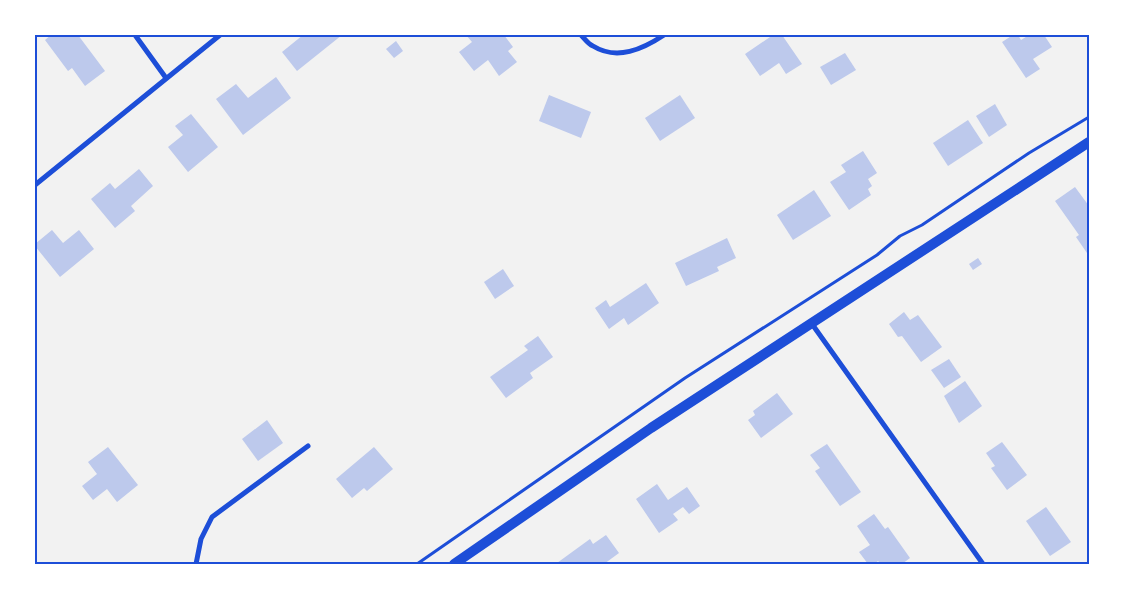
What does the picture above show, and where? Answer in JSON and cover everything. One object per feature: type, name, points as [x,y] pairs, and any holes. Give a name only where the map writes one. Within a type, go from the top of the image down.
[{"type":"main road","points":[[454,564],[651,428],[1089,142]]},
{"type":"street","points":[[135,35],[166,78]]},
{"type":"street","points":[[35,185],[220,35]]},
{"type":"street","points":[[581,35],[592,46],[611,53],[631,52],[648,46],[664,35]]},
{"type":"street","points":[[811,323],[983,564]]},
{"type":"street","points":[[196,564],[201,539],[212,517],[308,446]]},
{"type":"path","points":[[417,564],[686,378],[877,255],[900,236],[922,224],[1029,153],[1089,117]]},
{"type":"building","points":[[51,35],[78,35],[105,71],[85,86],[72,68],[68,71],[45,40]]},
{"type":"building","points":[[303,35],[342,35],[297,71],[282,52]]},
{"type":"building","points":[[466,35],[504,35],[513,47],[508,51],[517,62],[499,76],[488,60],[474,71],[459,52],[472,42]]},
{"type":"building","points":[[773,35],[782,35],[802,64],[786,74],[779,63],[760,76],[745,54]]},
{"type":"building","points":[[1013,35],[1018,35],[1021,40],[1029,35],[1044,35],[1052,47],[1033,59],[1040,69],[1026,78],[1002,42]]},
{"type":"building","points":[[396,41],[403,51],[394,58],[386,49]]},
{"type":"building","points":[[845,53],[856,70],[831,85],[820,67]]},
{"type":"building","points":[[276,77],[291,98],[243,135],[216,99],[236,84],[248,98]]},
{"type":"building","points":[[549,95],[591,112],[581,138],[539,121]]},
{"type":"building","points":[[680,95],[695,118],[660,141],[645,118]]},
{"type":"building","points":[[995,104],[1007,125],[989,137],[976,116]]},
{"type":"building","points":[[191,114],[218,147],[188,172],[168,147],[183,135],[175,126]]},
{"type":"building","points":[[968,120],[983,143],[948,166],[933,143]]},
{"type":"building","points":[[863,151],[877,173],[868,179],[872,186],[868,189],[871,195],[849,210],[830,182],[846,172],[841,165]]},
{"type":"building","points":[[139,169],[153,186],[131,206],[135,211],[115,228],[91,199],[110,183],[115,189]]},
{"type":"building","points":[[1075,187],[1089,206],[1089,251],[1087,253],[1076,237],[1079,235],[1055,201]]},
{"type":"building","points":[[814,190],[831,216],[793,240],[777,215]]},
{"type":"building","points":[[52,230],[63,243],[79,230],[94,249],[60,277],[35,246]]},
{"type":"building","points":[[727,238],[736,258],[717,267],[719,271],[686,286],[675,263]]},
{"type":"building","points":[[978,258],[982,264],[973,270],[969,264]]},
{"type":"building","points":[[503,269],[514,286],[495,299],[484,282]]},
{"type":"building","points":[[646,283],[659,303],[628,325],[624,318],[609,329],[595,308],[606,300],[610,307]]},
{"type":"building","points":[[904,312],[910,320],[918,315],[942,347],[921,362],[902,336],[898,337],[889,324]]},
{"type":"building","points":[[538,336],[553,357],[530,373],[533,378],[506,398],[490,377],[528,350],[524,346]]},
{"type":"building","points":[[949,359],[961,377],[944,388],[931,370]]},
{"type":"building","points":[[965,381],[982,406],[959,423],[944,396]]},
{"type":"building","points":[[777,393],[793,414],[761,438],[748,420],[755,415],[753,411]]},
{"type":"building","points":[[267,420],[283,443],[258,461],[242,439]]},
{"type":"building","points":[[1002,442],[1027,475],[1007,490],[991,468],[995,466],[986,453]]},
{"type":"building","points":[[827,444],[861,492],[840,506],[815,471],[820,468],[810,455]]},
{"type":"building","points":[[108,447],[138,485],[117,502],[107,489],[93,500],[82,486],[97,474],[88,462]]},
{"type":"building","points":[[374,447],[393,469],[367,491],[364,488],[352,498],[336,479]]},
{"type":"building","points":[[657,484],[668,500],[687,487],[700,506],[689,514],[683,507],[673,514],[678,520],[659,533],[636,499]]},
{"type":"building","points":[[1046,507],[1071,542],[1050,556],[1026,521]]},
{"type":"building","points":[[874,514],[885,529],[888,527],[910,558],[902,564],[881,564],[878,561],[874,564],[868,564],[859,552],[870,545],[857,526]]},
{"type":"building","points":[[606,535],[619,553],[604,564],[557,563],[590,539],[593,544]]}]
